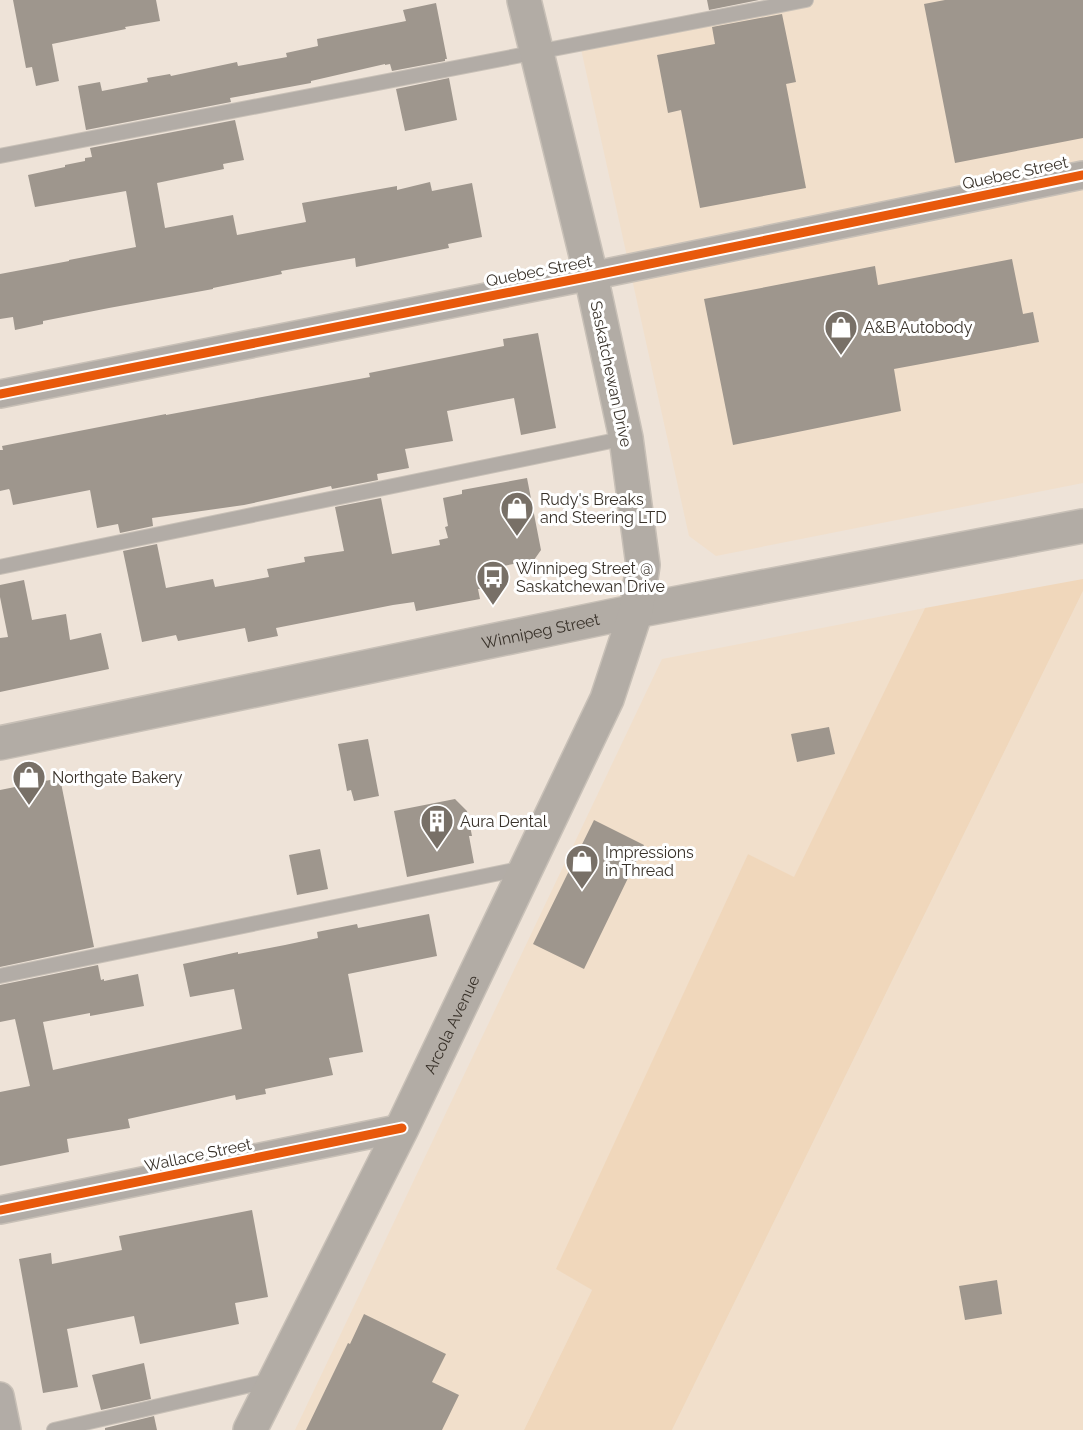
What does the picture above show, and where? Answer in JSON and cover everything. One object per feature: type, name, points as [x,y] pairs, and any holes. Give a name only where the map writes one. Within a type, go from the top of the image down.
[{"type":"main road","name":"Saskatchewan Drive","points":[[524,0],[591,276],[626,438],[643,565],[636,611]]},
{"type":"main road","name":"Winnipeg Street","points":[[0,743],[636,611],[1083,526]]},
{"type":"main road","name":"Arcola Avenue","points":[[250,1430],[402,1128],[607,699],[636,611]]},
{"type":"street","name":"Quebec Street","points":[[0,394],[1083,175]]},
{"type":"street","name":"Wallace Street","points":[[0,1210],[402,1128]]},
{"type":"street","points":[[0,1396],[7,1430]]},
{"type":"lane","points":[[0,156],[806,0]]},
{"type":"lane","points":[[0,567],[626,438]]},
{"type":"lane","points":[[0,976],[526,868]]},
{"type":"lane","points":[[54,1430],[274,1379]]},
{"type":"shaded area","points":[[786,0],[1083,0],[1083,483],[716,556],[689,536],[579,40]]},
{"type":"shaded area","points":[[1083,579],[1083,591],[672,1430],[524,1430],[592,1290],[556,1269],[748,854],[794,877],[925,608]]},
{"type":"shaded area","points":[[1083,591],[1083,1430],[672,1430]]},
{"type":"shaded area","points":[[925,608],[794,878],[748,854],[557,1269],[592,1290],[524,1430],[295,1430],[662,659]]},
{"type":"building","points":[[13,0],[156,0],[160,21],[52,44],[59,81],[36,86],[32,67],[26,68]]},
{"type":"building","points":[[707,0],[759,0],[709,10]]},
{"type":"building","points":[[945,0],[1083,0],[1083,138],[955,163],[924,4]]},
{"type":"building","points":[[436,3],[447,59],[445,61],[392,71],[390,64],[385,64],[311,81],[311,83],[230,98],[231,102],[86,130],[78,86],[100,82],[102,91],[148,82],[147,78],[170,74],[171,76],[237,62],[238,66],[287,57],[286,53],[318,46],[317,39],[406,21],[403,10]]},
{"type":"building","points":[[782,14],[796,82],[786,84],[806,188],[700,208],[681,110],[668,113],[657,55],[715,44],[712,27]]},
{"type":"building","points":[[449,78],[457,120],[405,131],[396,89]]},
{"type":"building","points":[[235,120],[244,160],[223,164],[224,169],[157,183],[165,228],[233,215],[237,235],[306,222],[302,203],[397,186],[397,190],[430,182],[432,191],[472,183],[482,237],[448,244],[449,248],[356,267],[355,258],[281,271],[282,274],[43,321],[43,324],[15,330],[13,317],[0,319],[0,274],[136,247],[126,191],[35,207],[28,175],[85,161],[85,158],[92,157],[90,148]]},
{"type":"building","name":"A&B Autobody","points":[[1012,259],[1023,314],[1033,312],[1039,342],[894,369],[901,411],[733,445],[704,299],[875,266],[878,285]]},
{"type":"building","points":[[538,333],[556,428],[521,435],[514,398],[447,411],[453,441],[405,449],[409,468],[377,474],[378,480],[332,489],[331,486],[244,505],[152,518],[153,526],[120,533],[118,524],[97,528],[90,490],[13,505],[9,489],[0,491],[0,450],[3,450],[2,446],[370,377],[369,373],[504,346],[503,339]]},
{"type":"building","points":[[527,478],[541,550],[534,560],[477,571],[481,589],[478,589],[480,599],[416,611],[414,602],[393,605],[276,628],[278,636],[248,642],[245,628],[178,641],[176,635],[142,642],[123,551],[157,544],[166,588],[213,579],[215,587],[269,577],[267,569],[305,562],[304,557],[344,551],[335,507],[381,498],[392,554],[440,545],[439,540],[448,538],[443,498],[462,494],[462,490]]},
{"type":"building","points":[[24,580],[32,620],[66,614],[70,640],[101,633],[109,669],[0,692],[0,638],[8,637],[0,597],[0,585]]},
{"type":"building","points":[[829,727],[835,754],[797,762],[791,734]]},
{"type":"building","points":[[368,739],[379,796],[354,801],[351,790],[347,791],[338,744]]},
{"type":"building","points":[[60,778],[94,947],[0,967],[0,790]]},
{"type":"building","name":"Aura Dental","points":[[455,799],[467,811],[474,863],[407,877],[394,811]]},
{"type":"building","points":[[594,820],[644,845],[584,969],[533,944]]},
{"type":"building","points":[[320,849],[328,889],[297,895],[289,855]]},
{"type":"building","points":[[429,914],[437,956],[348,974],[363,1052],[329,1058],[333,1075],[265,1089],[266,1094],[236,1100],[235,1095],[128,1119],[130,1128],[67,1139],[69,1152],[0,1166],[0,1092],[30,1086],[15,1019],[0,1022],[0,985],[98,965],[101,980],[104,979],[104,981],[138,974],[144,1006],[43,1022],[53,1070],[242,1029],[234,989],[190,997],[183,964],[318,938],[317,932],[357,924],[358,928]]},
{"type":"building","points":[[252,1210],[268,1297],[235,1303],[239,1324],[140,1344],[134,1316],[67,1329],[78,1387],[43,1393],[19,1259],[51,1253],[52,1264],[122,1250],[119,1236]]},
{"type":"building","points":[[997,1280],[1002,1314],[965,1320],[959,1286]]},
{"type":"building","points":[[364,1314],[446,1354],[432,1382],[459,1395],[442,1430],[306,1430]]},
{"type":"building","points":[[144,1363],[151,1399],[101,1410],[92,1375]]},
{"type":"building","points":[[154,1416],[157,1430],[105,1430],[105,1428]]},
{"type":"cycle path","points":[[0,394],[1083,175]]},
{"type":"cycle path","points":[[0,1210],[402,1128]]},
{"type":"place","name":"A&B Autobody","points":[[841,356]]},
{"type":"place","name":"Rudy's Breaks and Steering LTD","points":[[517,537]]},
{"type":"place","name":"Winnipeg Street @ Saskatchewan Drive","points":[[493,606]]},
{"type":"place","name":"Northgate Bakery","points":[[29,806]]},
{"type":"place","name":"Aura Dental","points":[[437,850]]},
{"type":"place","name":"Impressions in Thread","points":[[582,890]]}]
